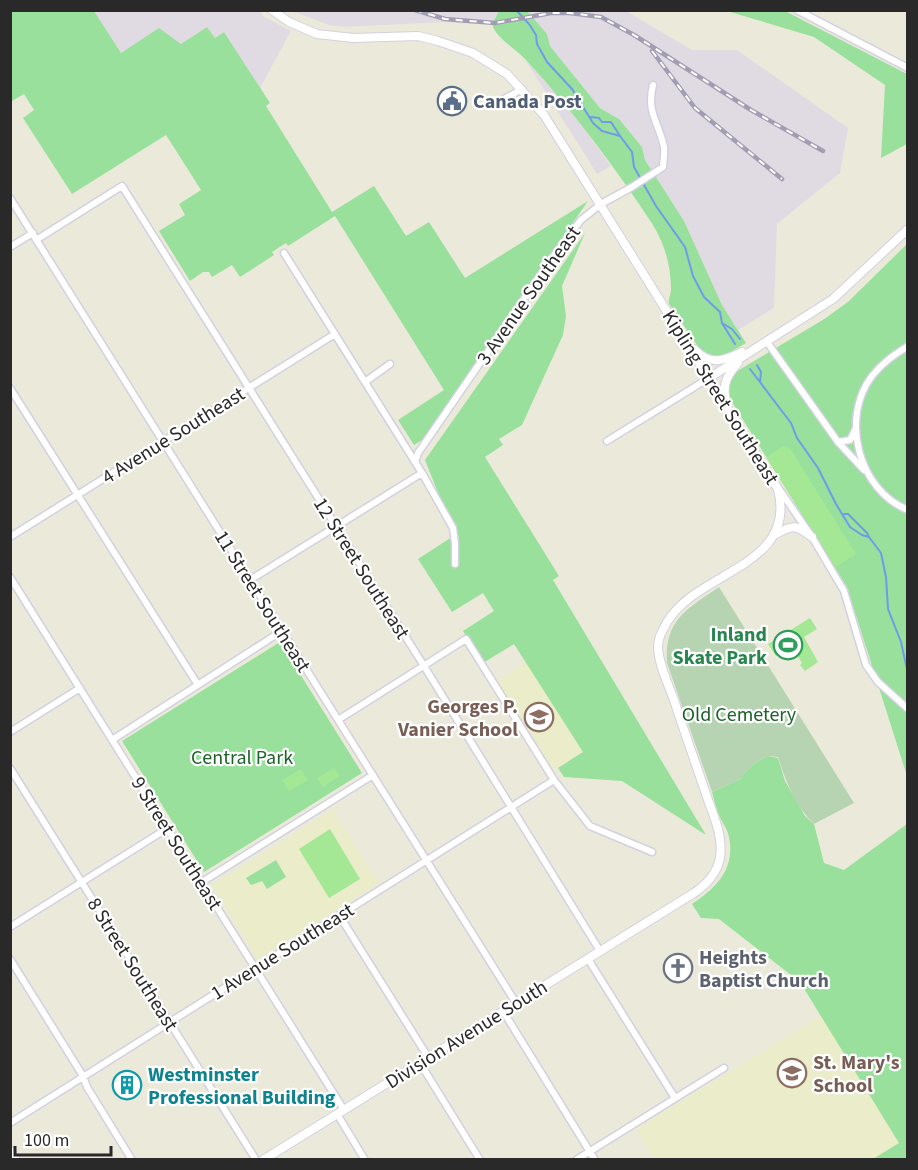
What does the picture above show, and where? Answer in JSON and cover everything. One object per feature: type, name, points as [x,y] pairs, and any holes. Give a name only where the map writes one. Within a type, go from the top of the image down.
[{"type":"street","name":"Kipling Street Southeast","points":[[272,10],[289,22],[317,34],[353,38],[418,36],[455,46],[489,61],[522,89],[544,115],[773,481],[812,537],[844,591],[870,673],[908,708]]},
{"type":"street","points":[[797,10],[908,68]]},
{"type":"street","name":"3 Avenue Southeast","points":[[415,462],[418,453],[555,254],[581,220],[601,204],[632,188],[663,167],[665,149],[651,112],[650,98],[653,85]]},
{"type":"street","points":[[497,103],[522,89]]},
{"type":"street","name":"12 Street Southeast","points":[[34,236],[122,186],[600,951]]},
{"type":"street","name":"11 Street Southeast","points":[[10,198],[516,1003]]},
{"type":"street","points":[[607,441],[833,299],[908,229]]},
{"type":"street","points":[[10,247],[34,236]]},
{"type":"street","points":[[284,253],[422,473],[453,528],[455,564]]},
{"type":"street","name":"4 Avenue Southeast","points":[[10,537],[335,334]]},
{"type":"street","points":[[685,339],[704,357],[716,362],[764,344]]},
{"type":"street","points":[[764,344],[838,442],[867,472],[882,492],[908,510]]},
{"type":"street","points":[[867,472],[858,451],[856,428],[860,401],[871,377],[889,358],[908,346]]},
{"type":"street","points":[[729,411],[725,394],[726,379],[745,355]]},
{"type":"street","points":[[365,382],[390,364]]},
{"type":"street","points":[[10,388],[198,685]]},
{"type":"street","points":[[838,442],[850,440],[856,428]]},
{"type":"street","points":[[250,580],[422,473]]},
{"type":"street","points":[[773,481],[778,489],[782,511],[776,534]]},
{"type":"street","points":[[776,534],[792,526],[799,527],[812,537]]},
{"type":"street","name":"Division Avenue South","points":[[264,1160],[702,888],[713,875],[720,859],[718,828],[670,690],[658,646],[666,622],[671,615],[691,598],[758,553],[776,534]]},
{"type":"street","name":"9 Street Southeast","points":[[10,577],[255,968],[340,1112],[365,1160]]},
{"type":"street","points":[[112,740],[282,631]]},
{"type":"street","points":[[338,720],[466,639],[554,780],[590,826],[652,852]]},
{"type":"street","points":[[10,732],[80,688]]},
{"type":"street","name":"8 Street Southeast","points":[[10,768],[256,1160]]},
{"type":"street","points":[[202,882],[372,775]]},
{"type":"street","name":"1 Avenue Southeast","points":[[10,1123],[554,780]]},
{"type":"street","points":[[10,927],[168,828]]},
{"type":"street","points":[[339,915],[428,1058]]},
{"type":"street","points":[[588,958],[675,1098]]},
{"type":"street","points":[[10,959],[132,1160]]},
{"type":"street","points":[[503,1011],[595,1160]]},
{"type":"street","points":[[420,1063],[480,1160]]},
{"type":"street","points":[[576,1160],[724,1068]]},
{"type":"street","points":[[10,1151],[16,1160]]},
{"type":"shaded area","points":[[94,11],[260,11],[263,16],[291,31],[260,88],[224,32],[215,38],[207,27],[181,44],[159,29],[121,53]]},
{"type":"shaded area","points":[[292,11],[499,11],[492,23],[444,22],[344,27],[329,25]]},
{"type":"shaded area","points":[[527,11],[626,11],[692,50],[737,50],[848,128],[840,173],[777,224],[774,308],[738,330],[722,305],[684,221],[645,160],[642,147],[619,119],[600,108],[550,46],[547,34]]},
{"type":"shaded area","points":[[524,58],[569,108],[611,166],[597,174]]},
{"type":"shaded area","name":"Georges P. Vanier School","points":[[526,662],[583,752],[552,772],[495,682]]},
{"type":"shaded area","points":[[333,809],[379,883],[257,959],[212,885]]},
{"type":"shaded area","name":"St. Mary's School","points":[[821,1016],[899,1143],[873,1159],[655,1159],[636,1129]]},
{"type":"green space","points":[[11,10],[94,11],[121,53],[159,28],[181,44],[207,27],[215,38],[224,32],[270,103],[266,106],[332,212],[374,186],[406,236],[429,222],[465,278],[588,201],[422,440],[414,445],[398,420],[444,390],[335,216],[288,246],[286,243],[272,252],[274,255],[240,277],[232,265],[212,277],[209,272],[203,272],[190,281],[159,231],[185,215],[179,204],[201,190],[166,135],[72,194],[23,118],[34,110],[24,94],[12,101],[11,98]]},
{"type":"green space","points":[[499,11],[527,11],[547,34],[550,46],[600,108],[619,119],[642,147],[645,160],[684,221],[722,305],[746,343],[720,358],[705,354],[699,348],[669,304],[671,281],[668,264],[661,240],[653,225],[577,119],[526,60],[494,29],[492,24]]},
{"type":"green space","points":[[727,11],[785,11],[907,74],[907,144],[881,158],[885,85],[814,37]]},
{"type":"green space","points":[[585,233],[562,286],[566,316],[563,335],[522,425],[499,439],[503,445],[485,457],[559,576],[553,580],[706,835],[622,781],[564,777],[558,768],[583,752],[514,644],[483,663],[463,631],[494,611],[483,593],[452,612],[418,559],[455,535],[425,460]]},
{"type":"green space","points":[[907,244],[907,776],[847,587],[732,402],[729,389],[732,377],[739,370],[826,318],[849,301]]},
{"type":"green space","points":[[783,446],[790,448],[856,554],[836,567],[766,457]]},
{"type":"green space","name":"Old Cemetery","points":[[719,587],[854,803],[814,824],[801,809],[792,793],[778,757],[767,756],[751,766],[740,779],[712,792],[667,663],[667,648],[669,636],[680,617]]},
{"type":"green space","name":"Inland Skate Park","points":[[810,618],[817,629],[804,637],[818,662],[805,671],[791,646],[776,656],[768,644]]},
{"type":"green space","name":"Central Park","points":[[280,642],[362,773],[204,872],[122,741]]},
{"type":"green space","points":[[767,756],[778,758],[785,781],[805,816],[814,824],[824,863],[844,870],[907,824],[907,1159],[873,1159],[899,1143],[800,982],[719,919],[701,918],[692,904],[717,883],[723,875],[730,856],[728,833],[712,792],[740,779],[751,766]]},
{"type":"green space","points":[[334,768],[340,776],[323,787],[317,778]]},
{"type":"green space","points":[[301,769],[308,780],[289,791],[282,780]]},
{"type":"green space","points":[[330,829],[360,879],[329,898],[299,849]]},
{"type":"green space","points":[[276,860],[286,877],[267,889],[262,881],[251,885],[246,878]]},
{"type":"waterway","points":[[516,10],[536,35],[537,44],[547,62],[572,89],[593,123],[602,131],[620,136],[632,152],[634,167],[656,206],[685,247],[693,276],[704,297],[720,312],[722,323],[735,344]]},
{"type":"waterway","points":[[591,117],[599,118],[602,122],[611,122],[620,136]]},
{"type":"waterway","points":[[722,323],[732,329],[740,339]]},
{"type":"waterway","points":[[757,365],[761,372],[760,382]]},
{"type":"waterway","points":[[750,369],[791,423],[797,438],[818,468],[850,527],[869,537],[881,553],[886,577],[888,609],[901,642],[908,674]]},
{"type":"waterway","points":[[844,514],[848,514],[869,537]]},
{"type":"railway","points":[[415,10],[445,19],[495,23],[551,13],[601,17],[634,35],[751,110],[823,151]]},
{"type":"railway","points":[[652,51],[695,108],[782,179]]},
{"type":"place","name":"Canada Post","points":[[452,101]]},
{"type":"place","name":"Inland Skate Park","points":[[788,645]]},
{"type":"place","name":"Georges P. Vanier School","points":[[539,717]]},
{"type":"place","name":"Heights Baptist Church","points":[[678,968]]},
{"type":"place","name":"St. Mary's School","points":[[792,1073]]},
{"type":"place","name":"Westminster Professional Building","points":[[127,1085]]}]
